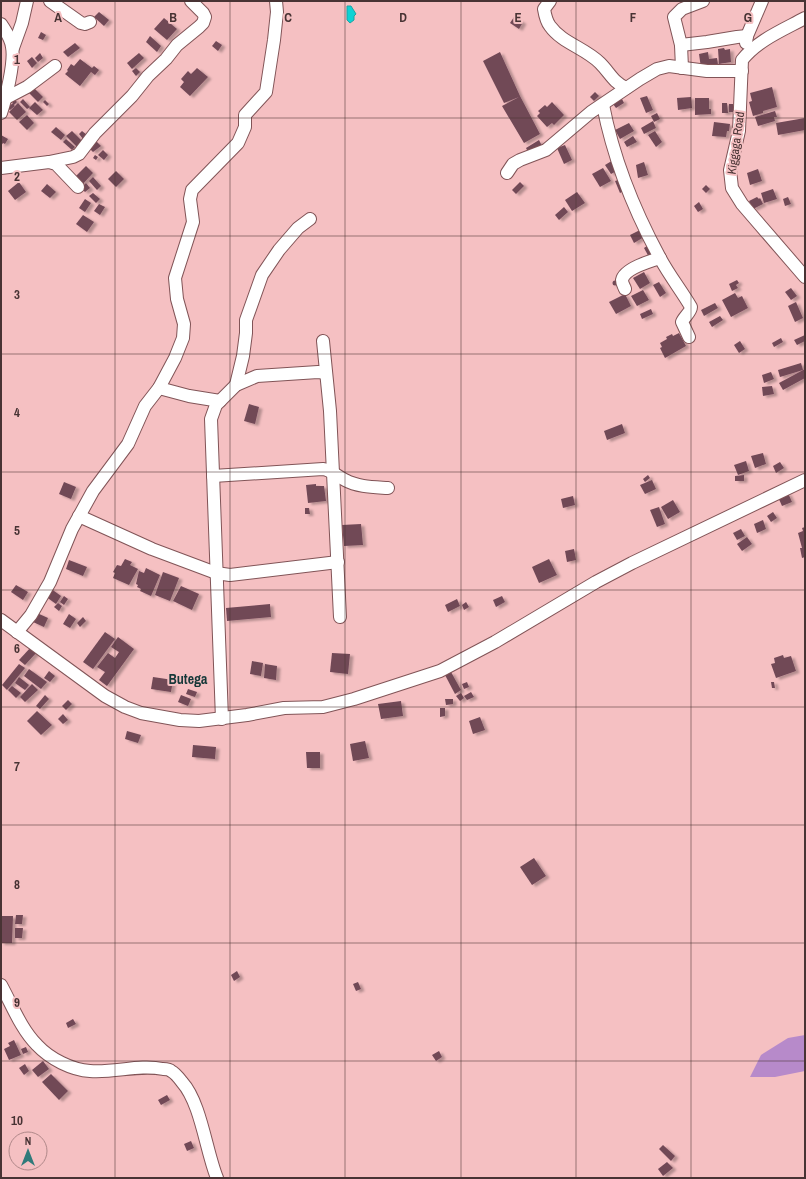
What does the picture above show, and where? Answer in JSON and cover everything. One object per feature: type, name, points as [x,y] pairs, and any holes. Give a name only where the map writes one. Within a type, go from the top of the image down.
[{"type":"street","points":[[1,113],[6,98],[13,48],[28,1]]},
{"type":"street","points":[[50,1],[81,23],[85,24],[90,22]]},
{"type":"street","points":[[1,168],[49,162],[73,157],[79,154],[95,133],[132,96],[148,76],[166,59],[177,44],[203,23],[205,17],[203,13],[191,1]]},
{"type":"street","points":[[17,632],[31,615],[50,582],[72,529],[93,491],[128,444],[145,406],[159,388],[176,358],[183,338],[184,324],[177,299],[175,278],[193,222],[190,199],[192,190],[238,143],[245,127],[245,115],[266,92],[274,40],[277,12],[276,1]]},
{"type":"street","points":[[550,1],[544,9],[549,26],[557,34],[589,54],[600,63],[618,84],[626,88]]},
{"type":"street","points":[[682,68],[681,45],[674,16],[682,9],[703,1]]},
{"type":"street","name":"Kiggaga Road","points":[[762,1],[747,36],[742,65],[739,131],[730,170],[732,188],[742,204],[805,277]]},
{"type":"street","points":[[508,173],[514,164],[520,160],[546,150],[591,112],[626,88],[657,70],[670,66],[707,71],[742,65],[750,50],[805,18]]},
{"type":"street","points":[[1,24],[9,36],[13,48]]},
{"type":"street","points":[[681,45],[747,36]]},
{"type":"street","points":[[6,98],[27,87],[55,66]]},
{"type":"street","points":[[603,105],[607,127],[626,182],[640,216],[660,258],[691,307],[690,312],[685,316],[682,322],[689,337]]},
{"type":"street","points":[[49,162],[56,164],[78,187]]},
{"type":"street","points":[[236,385],[243,356],[246,320],[262,275],[279,250],[298,228],[310,219]]},
{"type":"street","points":[[625,290],[622,282],[624,276],[632,269],[660,258]]},
{"type":"street","points":[[323,341],[330,411],[340,617]]},
{"type":"street","points":[[222,719],[211,420],[216,405],[236,385],[257,376],[318,372],[326,373]]},
{"type":"street","points":[[159,388],[189,396],[220,401]]},
{"type":"street","points":[[213,476],[323,469],[329,470],[346,481],[362,486],[388,488]]},
{"type":"street","points":[[1,620],[105,696],[141,713],[180,720],[199,721],[222,719],[284,708],[323,707],[338,704],[440,671],[495,642],[596,582],[632,563],[805,480]]},
{"type":"street","points":[[79,516],[152,549],[216,573],[230,575],[338,562]]},
{"type":"street","points":[[1,986],[28,1034],[37,1046],[52,1057],[72,1067],[90,1071],[150,1066],[171,1070],[183,1082],[193,1099],[206,1138],[210,1162],[217,1178]]},
{"type":"shaded area","points":[[805,1035],[805,1071],[775,1077],[750,1077],[761,1055],[788,1038]]},
{"type":"water","points":[[347,6],[351,6],[356,14],[354,16],[354,20],[350,23],[347,20]]},
{"type":"building","points":[[99,12],[109,20],[104,26],[94,17]]},
{"type":"building","points":[[514,17],[523,22],[519,29],[510,23]]},
{"type":"building","points":[[164,18],[177,29],[167,40],[154,29]]},
{"type":"building","points":[[41,32],[46,35],[43,40],[38,38]]},
{"type":"building","points":[[150,36],[161,46],[157,52],[146,42]]},
{"type":"building","points":[[216,41],[222,45],[218,51],[212,46]]},
{"type":"building","points":[[75,43],[80,48],[68,57],[63,52]]},
{"type":"building","points":[[724,48],[725,50],[730,49],[731,62],[719,64],[718,49]]},
{"type":"building","points":[[500,52],[520,96],[540,134],[524,143],[502,106],[519,97],[504,103],[483,61]]},
{"type":"building","points":[[708,52],[709,59],[717,58],[718,65],[701,68],[699,54]]},
{"type":"building","points":[[40,53],[43,58],[38,62],[35,58]]},
{"type":"building","points":[[139,53],[144,58],[132,69],[127,63]]},
{"type":"building","points":[[32,57],[37,63],[32,68],[27,61]]},
{"type":"building","points":[[80,59],[92,68],[94,66],[99,70],[95,75],[91,72],[80,86],[65,74],[71,64],[74,66]]},
{"type":"building","points":[[136,68],[140,72],[136,76],[132,71]]},
{"type":"building","points":[[197,68],[208,77],[190,96],[180,87],[184,82],[181,79],[188,71],[191,74]]},
{"type":"building","points":[[772,87],[777,107],[753,116],[749,102],[752,101],[750,93]]},
{"type":"building","points":[[34,88],[43,97],[38,102],[29,93]]},
{"type":"building","points":[[595,92],[599,96],[594,101],[590,97]]},
{"type":"building","points":[[647,96],[653,110],[646,113],[640,98]]},
{"type":"building","points":[[691,97],[692,108],[678,110],[677,98]]},
{"type":"building","points":[[13,98],[17,102],[10,110],[7,108],[13,103],[11,101]]},
{"type":"building","points":[[695,98],[709,98],[709,109],[711,109],[711,114],[695,115]]},
{"type":"building","points":[[23,99],[30,107],[27,109],[20,102]]},
{"type":"building","points":[[622,99],[624,103],[616,108],[613,104]]},
{"type":"building","points":[[45,100],[49,104],[47,106],[43,102]]},
{"type":"building","points":[[35,102],[43,110],[37,115],[29,108]]},
{"type":"building","points":[[552,102],[564,115],[554,125],[552,123],[547,127],[537,116],[540,113],[538,111],[545,105],[547,107]]},
{"type":"building","points":[[18,103],[26,112],[17,120],[9,112]]},
{"type":"building","points":[[722,103],[727,103],[728,113],[722,113]]},
{"type":"building","points":[[729,104],[733,104],[733,112],[729,112]]},
{"type":"building","points":[[775,111],[777,117],[774,117],[775,121],[758,126],[755,117]]},
{"type":"building","points":[[657,113],[660,119],[654,122],[651,116]]},
{"type":"building","points":[[27,115],[34,123],[27,130],[19,122]]},
{"type":"building","points":[[805,118],[805,130],[778,135],[776,123]]},
{"type":"building","points":[[653,121],[656,128],[644,134],[641,128]]},
{"type":"building","points":[[714,122],[730,124],[726,137],[712,136]]},
{"type":"building","points":[[629,123],[634,131],[620,139],[615,130]]},
{"type":"building","points":[[56,127],[65,135],[61,140],[51,132]]},
{"type":"building","points":[[72,131],[83,142],[78,148],[66,136]]},
{"type":"building","points":[[82,131],[87,135],[83,139],[79,134]]},
{"type":"building","points":[[655,131],[662,142],[656,147],[648,135]]},
{"type":"building","points":[[1,135],[8,139],[5,144],[3,143],[1,146]]},
{"type":"building","points":[[633,136],[637,142],[627,147],[624,142]]},
{"type":"building","points":[[66,139],[75,147],[72,150],[63,142]]},
{"type":"building","points":[[539,140],[542,146],[529,154],[526,148]]},
{"type":"building","points":[[96,141],[101,146],[93,152],[88,147]]},
{"type":"building","points":[[565,145],[572,160],[564,164],[557,148]]},
{"type":"building","points":[[103,150],[108,155],[104,160],[98,155]]},
{"type":"building","points":[[95,155],[98,157],[96,160],[93,158]]},
{"type":"building","points":[[615,159],[620,169],[611,174],[605,165]]},
{"type":"building","points":[[644,162],[648,175],[638,178],[636,165]]},
{"type":"building","points":[[86,166],[93,173],[81,186],[73,179]]},
{"type":"building","points":[[603,168],[611,181],[600,187],[592,174]]},
{"type":"building","points":[[758,169],[762,181],[750,185],[747,173]]},
{"type":"building","points":[[116,171],[124,179],[116,187],[108,179]]},
{"type":"building","points":[[93,177],[101,186],[97,190],[89,181]]},
{"type":"building","points":[[621,179],[627,196],[624,197],[622,192],[620,193],[615,181]]},
{"type":"building","points":[[19,182],[26,192],[15,200],[8,191]]},
{"type":"building","points":[[520,182],[524,186],[516,194],[512,190]]},
{"type":"building","points":[[86,183],[90,188],[85,192],[81,188]]},
{"type":"building","points":[[47,184],[56,192],[50,198],[41,191]]},
{"type":"building","points":[[706,185],[710,189],[706,193],[702,189]]},
{"type":"building","points":[[773,189],[777,199],[764,203],[761,193]]},
{"type":"building","points":[[577,192],[585,203],[572,211],[565,200]]},
{"type":"building","points":[[93,193],[100,199],[96,203],[89,196]]},
{"type":"building","points":[[757,197],[759,199],[760,198],[763,204],[753,209],[749,201]]},
{"type":"building","points":[[788,197],[791,204],[785,206],[783,199]]},
{"type":"building","points":[[85,199],[91,203],[85,212],[79,208]]},
{"type":"building","points":[[699,202],[703,209],[698,212],[694,206]]},
{"type":"building","points":[[99,204],[105,207],[100,215],[94,211]]},
{"type":"building","points":[[564,207],[568,212],[559,220],[555,215]]},
{"type":"building","points":[[83,215],[94,222],[87,232],[76,224]]},
{"type":"building","points":[[640,230],[644,237],[634,243],[630,235]]},
{"type":"building","points":[[650,244],[656,256],[650,259],[644,248]]},
{"type":"building","points":[[644,272],[650,283],[640,289],[633,278]]},
{"type":"building","points":[[615,280],[618,283],[615,286],[612,283]]},
{"type":"building","points":[[737,280],[739,283],[736,285],[738,288],[732,291],[729,284]]},
{"type":"building","points":[[659,282],[666,293],[660,297],[653,285]]},
{"type":"building","points":[[791,288],[797,296],[791,300],[785,292]]},
{"type":"building","points":[[643,290],[649,300],[637,306],[631,296]]},
{"type":"building","points":[[735,293],[738,298],[742,296],[748,308],[731,317],[722,300]]},
{"type":"building","points":[[625,294],[631,306],[616,314],[609,302]]},
{"type":"building","points":[[796,302],[803,318],[795,322],[788,306]]},
{"type":"building","points":[[715,303],[718,308],[704,316],[701,310]]},
{"type":"building","points":[[651,309],[653,314],[642,319],[640,314]]},
{"type":"building","points":[[720,316],[723,320],[712,327],[709,322]]},
{"type":"building","points":[[679,333],[686,346],[665,358],[660,348],[662,347],[660,343],[667,339],[666,337]]},
{"type":"building","points":[[805,335],[805,341],[797,345],[794,340]]},
{"type":"building","points":[[781,338],[783,342],[774,347],[772,343]]},
{"type":"building","points":[[740,341],[745,349],[739,353],[734,345]]},
{"type":"building","points":[[801,363],[803,370],[780,377],[778,370]]},
{"type":"building","points":[[805,369],[805,378],[783,390],[779,383]]},
{"type":"building","points":[[771,372],[774,379],[764,383],[762,375]]},
{"type":"building","points":[[772,386],[774,394],[763,396],[762,387]]},
{"type":"building","points":[[249,404],[259,407],[255,424],[244,421]]},
{"type":"building","points":[[622,424],[625,433],[607,440],[604,431]]},
{"type":"building","points":[[763,453],[766,464],[755,468],[751,456]]},
{"type":"building","points":[[746,461],[749,471],[738,475],[734,465]]},
{"type":"building","points":[[780,462],[784,468],[776,473],[773,466]]},
{"type":"building","points":[[648,475],[650,478],[645,482],[643,479]]},
{"type":"building","points":[[744,475],[744,481],[735,481],[735,476]]},
{"type":"building","points":[[652,480],[656,489],[645,494],[640,485]]},
{"type":"building","points":[[64,482],[76,487],[71,499],[59,494]]},
{"type":"building","points":[[316,484],[316,486],[324,486],[326,501],[308,503],[306,485]]},
{"type":"building","points":[[788,493],[792,502],[782,506],[778,497]]},
{"type":"building","points":[[573,496],[575,505],[563,508],[561,499]]},
{"type":"building","points":[[673,500],[680,512],[668,519],[661,507]]},
{"type":"building","points":[[659,507],[665,524],[657,527],[650,510]]},
{"type":"building","points":[[305,508],[309,508],[310,514],[305,514]]},
{"type":"building","points":[[773,512],[777,518],[771,522],[767,516]]},
{"type":"building","points":[[763,520],[766,529],[757,533],[754,524]]},
{"type":"building","points":[[361,524],[363,545],[344,546],[342,525]]},
{"type":"building","points":[[805,527],[805,557],[802,558],[800,548],[802,548],[798,533],[803,531],[802,528]]},
{"type":"building","points":[[741,529],[745,536],[737,540],[733,533]]},
{"type":"building","points":[[747,537],[752,544],[742,551],[737,544]]},
{"type":"building","points":[[574,549],[576,560],[567,562],[565,551]]},
{"type":"building","points":[[125,559],[132,562],[130,565],[138,569],[129,585],[113,578],[115,573],[113,572],[117,565],[121,566]]},
{"type":"building","points":[[549,559],[557,575],[539,583],[532,567]]},
{"type":"building","points":[[69,560],[87,567],[83,576],[66,569]]},
{"type":"building","points":[[146,568],[160,575],[151,596],[140,591],[141,589],[137,587],[138,585],[136,584],[139,571],[144,573]]},
{"type":"building","points":[[163,572],[179,578],[170,601],[155,595]]},
{"type":"building","points":[[16,585],[28,592],[23,600],[11,592]]},
{"type":"building","points":[[181,586],[199,594],[192,610],[173,601]]},
{"type":"building","points":[[50,588],[61,596],[56,604],[45,596]]},
{"type":"building","points":[[64,596],[68,599],[64,605],[60,602]]},
{"type":"building","points":[[502,596],[505,602],[496,607],[493,600]]},
{"type":"building","points":[[457,599],[460,606],[448,612],[445,605]]},
{"type":"building","points":[[466,602],[469,607],[464,610],[462,605]]},
{"type":"building","points":[[58,603],[62,606],[59,611],[54,607]]},
{"type":"building","points":[[270,604],[271,617],[227,621],[226,608]]},
{"type":"building","points":[[37,613],[48,618],[44,627],[33,622]]},
{"type":"building","points":[[69,614],[76,619],[70,628],[63,624]]},
{"type":"building","points":[[83,617],[86,621],[80,627],[77,623]]},
{"type":"building","points":[[105,632],[115,639],[93,669],[83,662]]},
{"type":"building","points":[[118,637],[134,649],[107,686],[99,680],[105,672],[97,667],[108,653],[115,658],[119,652],[111,647]]},
{"type":"building","points":[[31,647],[37,652],[25,665],[19,660]]},
{"type":"building","points":[[332,653],[350,654],[348,674],[330,672]]},
{"type":"building","points":[[783,655],[784,658],[791,656],[796,671],[776,678],[771,664],[775,663],[774,658]]},
{"type":"building","points":[[252,661],[263,663],[261,676],[250,674]]},
{"type":"building","points":[[19,664],[25,668],[7,690],[2,685]]},
{"type":"building","points":[[265,664],[277,666],[276,680],[264,678]]},
{"type":"building","points":[[29,669],[47,682],[41,689],[24,676]]},
{"type":"building","points":[[49,671],[55,676],[50,682],[44,678]]},
{"type":"building","points":[[451,672],[461,690],[455,694],[445,675]]},
{"type":"building","points":[[19,677],[29,685],[25,690],[15,683]]},
{"type":"building","points":[[153,677],[173,680],[171,692],[151,689]]},
{"type":"building","points":[[467,682],[469,687],[464,689],[462,684]]},
{"type":"building","points":[[771,682],[774,682],[775,688],[772,688]]},
{"type":"building","points":[[32,684],[38,690],[25,702],[20,697]]},
{"type":"building","points":[[12,686],[21,693],[16,698],[8,690]]},
{"type":"building","points":[[188,689],[197,692],[195,697],[186,694]]},
{"type":"building","points":[[471,692],[474,697],[467,700],[464,696]]},
{"type":"building","points":[[461,693],[464,698],[460,701],[456,696]]},
{"type":"building","points":[[45,695],[49,699],[40,709],[36,706]]},
{"type":"building","points":[[181,695],[191,699],[188,706],[178,702]]},
{"type":"building","points":[[445,699],[453,699],[453,704],[446,705]]},
{"type":"building","points":[[68,700],[72,704],[66,710],[62,706]]},
{"type":"building","points":[[401,701],[403,716],[381,719],[378,704]]},
{"type":"building","points":[[440,708],[445,708],[445,716],[440,717]]},
{"type":"building","points":[[37,711],[52,725],[41,735],[27,721]]},
{"type":"building","points":[[63,714],[68,720],[63,724],[58,719]]},
{"type":"building","points":[[480,717],[485,730],[473,734],[469,721]]},
{"type":"building","points":[[127,731],[141,735],[138,743],[125,739]]},
{"type":"building","points":[[365,741],[369,758],[353,761],[350,744]]},
{"type":"building","points":[[193,745],[216,747],[215,759],[192,757]]},
{"type":"building","points":[[306,752],[320,752],[320,768],[307,768]]},
{"type":"building","points":[[534,858],[546,876],[532,885],[520,867]]},
{"type":"building","points":[[16,915],[23,915],[22,924],[15,924]]},
{"type":"building","points":[[1,916],[13,916],[12,943],[1,943]]},
{"type":"building","points":[[15,928],[23,928],[22,938],[15,938]]},
{"type":"building","points":[[237,971],[240,977],[234,981],[231,975]]},
{"type":"building","points":[[358,982],[361,989],[356,991],[353,984]]},
{"type":"building","points":[[73,1019],[76,1024],[68,1028],[66,1023]]},
{"type":"building","points":[[14,1040],[21,1055],[9,1060],[4,1049],[10,1046],[8,1043]]},
{"type":"building","points":[[26,1047],[28,1052],[23,1054],[21,1049]]},
{"type":"building","points":[[439,1051],[442,1057],[436,1061],[432,1055]]},
{"type":"building","points":[[43,1061],[49,1069],[38,1077],[32,1070]]},
{"type":"building","points":[[25,1064],[29,1071],[24,1075],[19,1068]]},
{"type":"building","points":[[51,1074],[68,1091],[59,1100],[42,1082]]},
{"type":"building","points":[[167,1095],[170,1100],[161,1105],[158,1100]]},
{"type":"building","points":[[191,1141],[194,1148],[187,1151],[184,1144]]},
{"type":"building","points":[[663,1145],[675,1156],[671,1161],[659,1149]]},
{"type":"building","points":[[667,1162],[673,1168],[663,1176],[658,1169]]},
{"type":"district","name":"Butega","points":[[188,679]]}]
